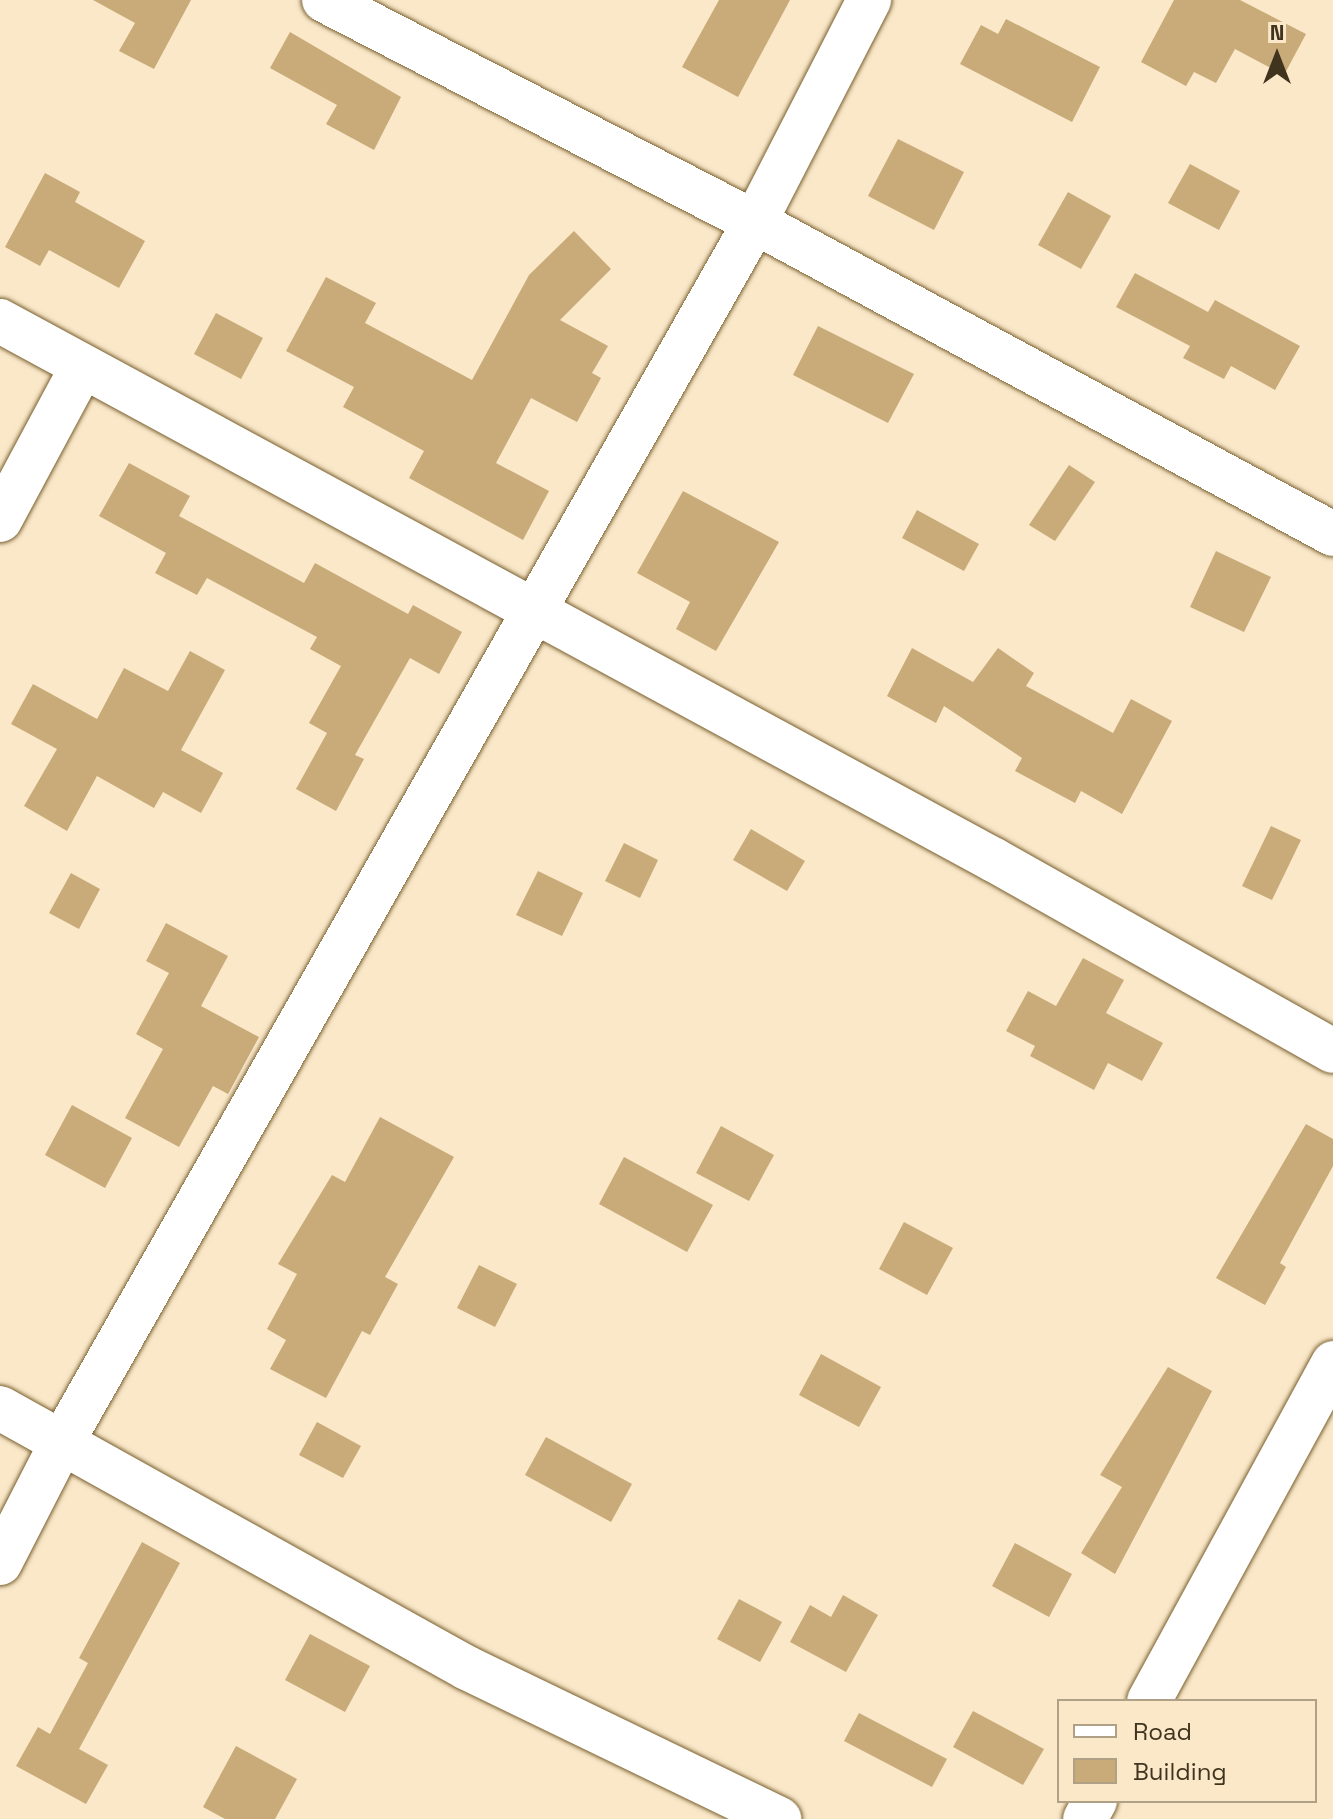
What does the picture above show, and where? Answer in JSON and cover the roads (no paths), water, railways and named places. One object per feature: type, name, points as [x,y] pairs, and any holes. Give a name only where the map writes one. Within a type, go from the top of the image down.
[{"type":"street","points":[[324,0],[755,222],[1333,534]]},
{"type":"street","points":[[0,1563],[61,1444],[755,222],[869,0]]},
{"type":"street","points":[[0,321],[994,860],[1333,1051]]},
{"type":"street","points":[[0,520],[82,367]]},
{"type":"street","points":[[1150,1699],[1333,1363]]},
{"type":"street","points":[[0,1408],[467,1668],[779,1819]]}]
